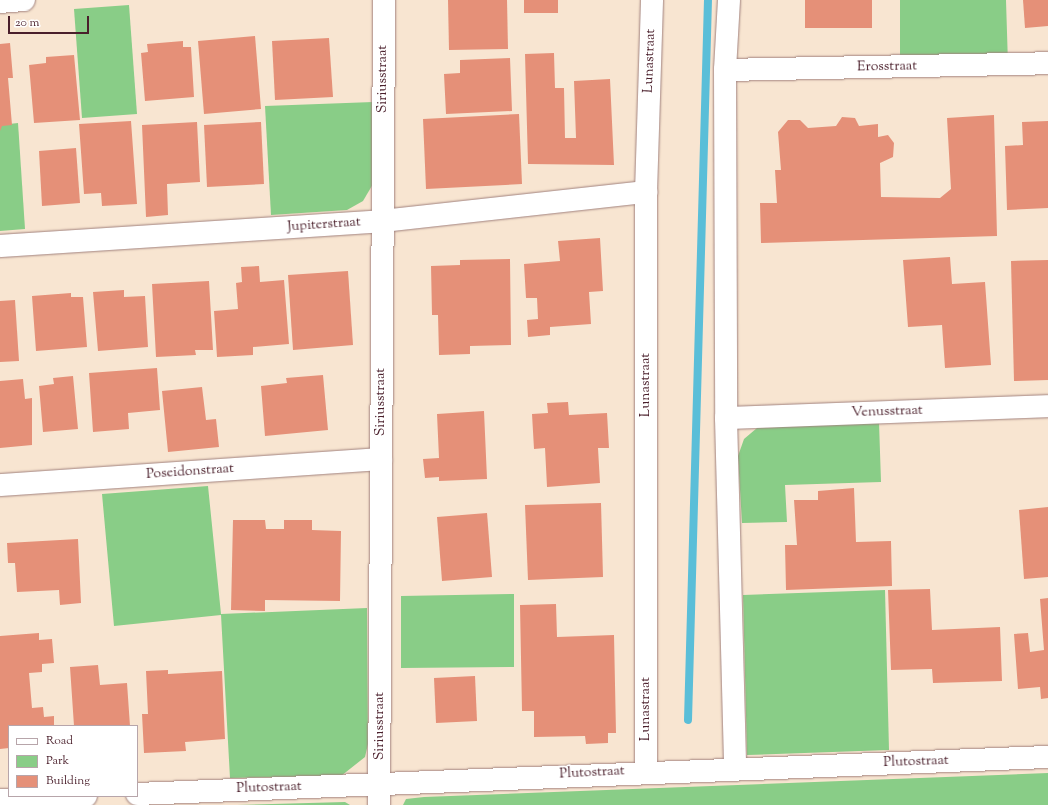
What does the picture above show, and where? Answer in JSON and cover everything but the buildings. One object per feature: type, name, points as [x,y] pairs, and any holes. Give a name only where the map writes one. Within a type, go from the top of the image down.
[{"type":"street","points":[[0,2],[24,0]]},
{"type":"street","name":"Siriusstraat","points":[[380,794],[384,0]]},
{"type":"street","name":"Lunastraat","points":[[646,771],[646,192],[652,0]]},
{"type":"street","points":[[729,0],[725,70],[726,418],[735,768]]},
{"type":"street","name":"Erosstraat","points":[[725,70],[1048,63]]},
{"type":"street","name":"Jupiterstraat","points":[[0,246],[382,221],[646,192]]},
{"type":"street","name":"Venusstraat","points":[[726,418],[1048,406]]},
{"type":"street","name":"Poseidonstraat","points":[[0,486],[381,459]]},
{"type":"street","name":"Plutostraat","points":[[138,794],[380,794],[646,771],[1048,757]]},
{"type":"street","points":[[0,800],[64,797]]},
{"type":"green space","points":[[900,0],[1006,0],[1008,65],[900,66]]},
{"type":"green space","points":[[129,5],[137,114],[82,118],[74,9]]},
{"type":"green space","points":[[373,102],[373,184],[363,201],[347,210],[271,215],[265,106]]},
{"type":"green space","points":[[18,123],[25,229],[0,231],[0,125]]},
{"type":"green space","points":[[879,422],[881,482],[785,485],[787,522],[742,523],[738,456],[744,439],[757,428]]},
{"type":"green space","points":[[208,486],[221,614],[367,608],[368,744],[365,757],[341,776],[230,778],[221,615],[114,626],[102,494]]},
{"type":"green space","points":[[885,590],[889,750],[747,755],[743,595]]},
{"type":"green space","points":[[514,594],[514,667],[401,668],[401,596]]},
{"type":"green space","points":[[1048,773],[1048,805],[403,805],[406,799],[424,797]]},
{"type":"green space","points":[[345,802],[350,805],[237,805]]},
{"type":"waterway","points":[[688,720],[708,0]]}]
